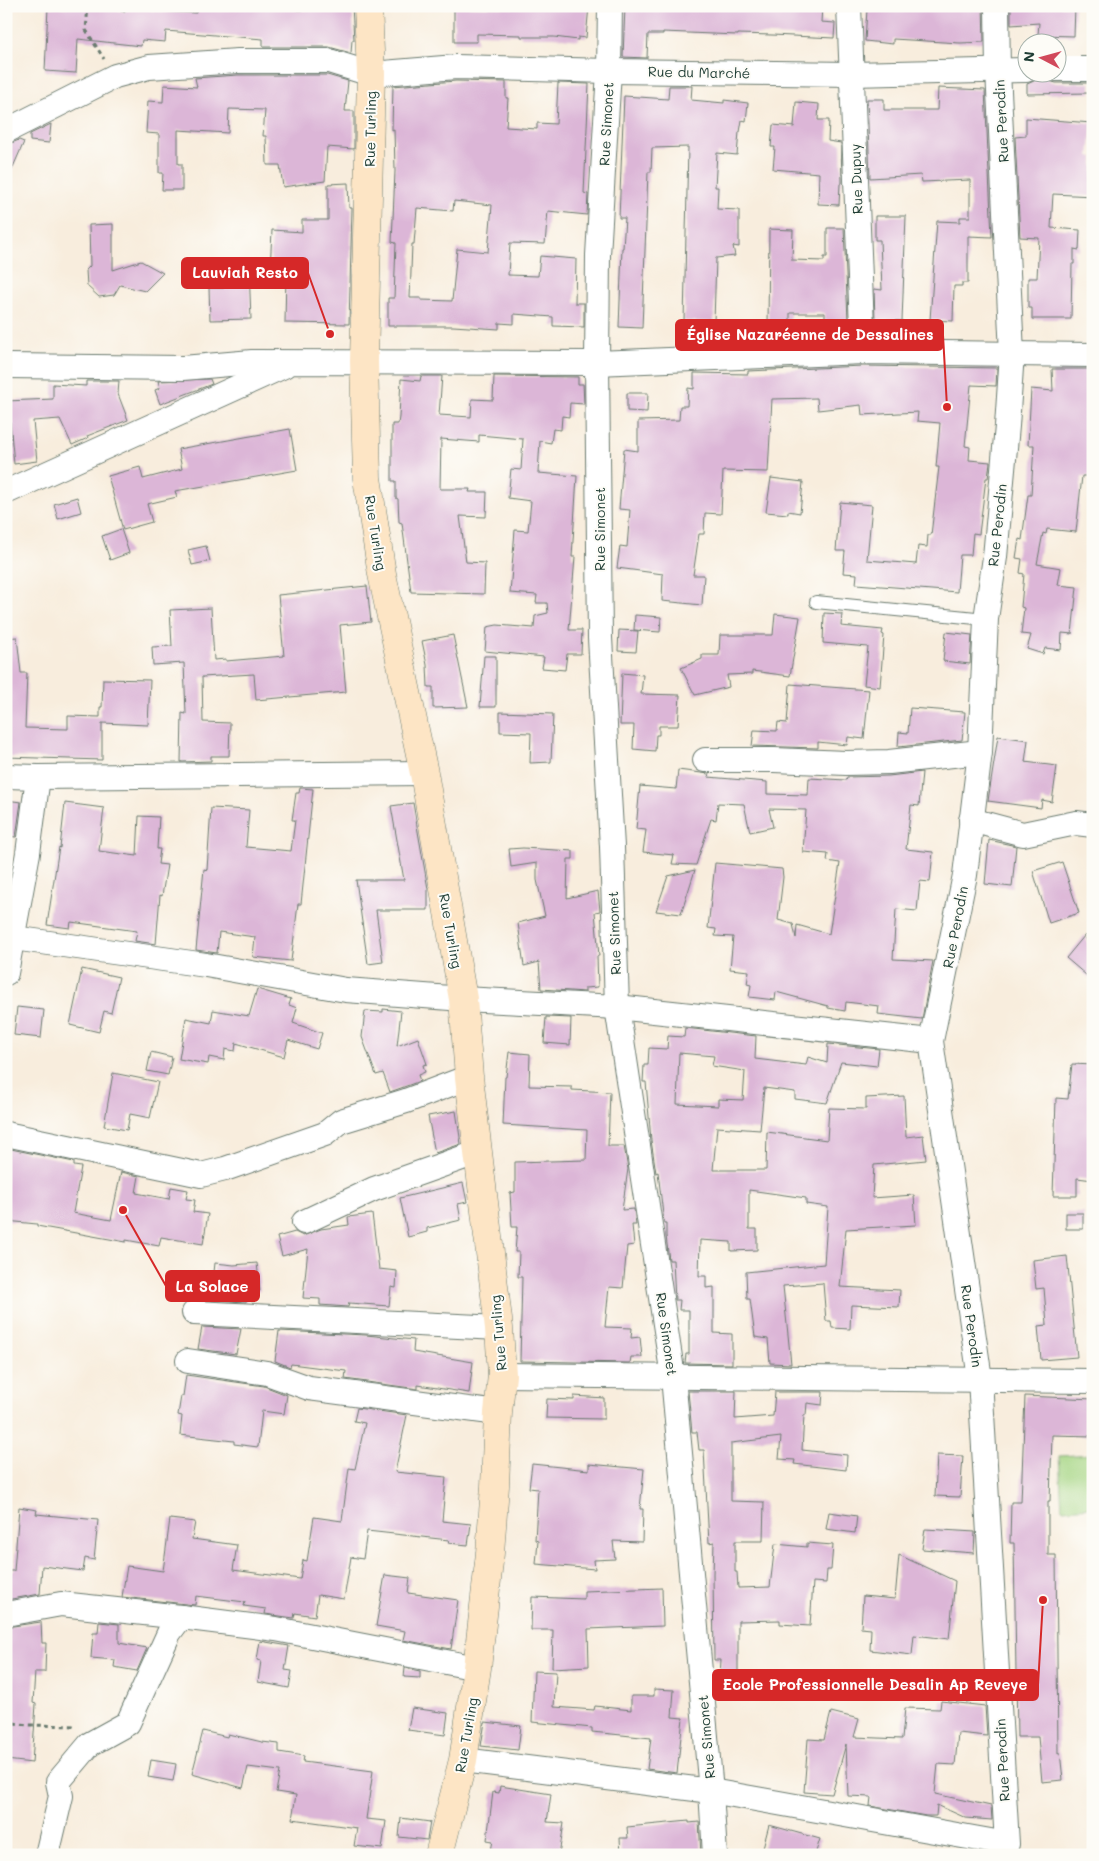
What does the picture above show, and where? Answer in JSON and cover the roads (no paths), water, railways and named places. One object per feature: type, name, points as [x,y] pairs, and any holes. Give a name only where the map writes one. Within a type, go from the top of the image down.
[{"type":"main road","name":"Rue Turling","points":[[368,6],[371,74],[364,361],[367,478],[382,574],[424,773],[464,999],[469,1077],[499,1328],[502,1375],[492,1524],[477,1668],[463,1760],[439,1855]]},
{"type":"street","name":"Rue Simonet","points":[[610,6],[609,71],[598,255],[597,363],[600,638],[612,847],[617,1007],[673,1377],[711,1791],[715,1855]]},
{"type":"street","name":"Rue Dupuy","points":[[849,6],[863,352]]},
{"type":"street","name":"Rue Perodin","points":[[711,1791],[1007,1844],[980,1379],[931,1041],[965,875],[980,752],[986,619],[997,538],[1008,426],[1012,353],[998,71],[998,6]]},
{"type":"street","points":[[6,131],[115,76],[149,67],[238,61],[329,61],[371,74]]},
{"type":"street","name":"Rue du Marché","points":[[371,74],[456,67],[852,74],[1016,70]]},
{"type":"street","points":[[1066,70],[1093,69]]},
{"type":"street","points":[[6,366],[183,368],[252,362],[289,364],[364,361],[597,363],[863,352],[1093,355]]},
{"type":"street","points":[[6,492],[289,364]]},
{"type":"street","points":[[706,760],[889,762],[980,752]]},
{"type":"street","points":[[6,776],[424,773]]},
{"type":"street","points":[[6,973],[9,938],[28,853],[38,777]]},
{"type":"street","points":[[971,820],[1024,834],[1076,823],[1093,824]]},
{"type":"street","points":[[9,938],[206,965],[346,990],[464,999],[617,1007],[931,1041]]},
{"type":"street","points":[[6,1134],[201,1174],[225,1169],[325,1134],[341,1121],[406,1101],[469,1077]]},
{"type":"street","points":[[304,1222],[374,1189],[479,1152]]},
{"type":"street","points":[[194,1313],[499,1328]]},
{"type":"street","points":[[188,1361],[267,1374],[309,1388],[498,1413]]},
{"type":"street","points":[[502,1375],[1093,1381]]},
{"type":"street","points":[[6,1614],[61,1604],[181,1616],[276,1629],[477,1668]]},
{"type":"street","points":[[47,1855],[61,1796],[58,1782],[90,1744],[128,1723],[165,1641],[181,1616]]},
{"type":"street","points":[[463,1760],[711,1791]]},
{"type":"lane","points":[[816,602],[986,619]]},
{"type":"place","name":"Lauviah Resto","points":[[330,334]]},
{"type":"place","name":"Église Nazaréenne de Dessalines","points":[[947,407]]},
{"type":"place","name":"La Solace","points":[[123,1210]]},
{"type":"place","name":"Ecole Professionnelle Desalin Ap Reveye","points":[[1043,1600]]}]
